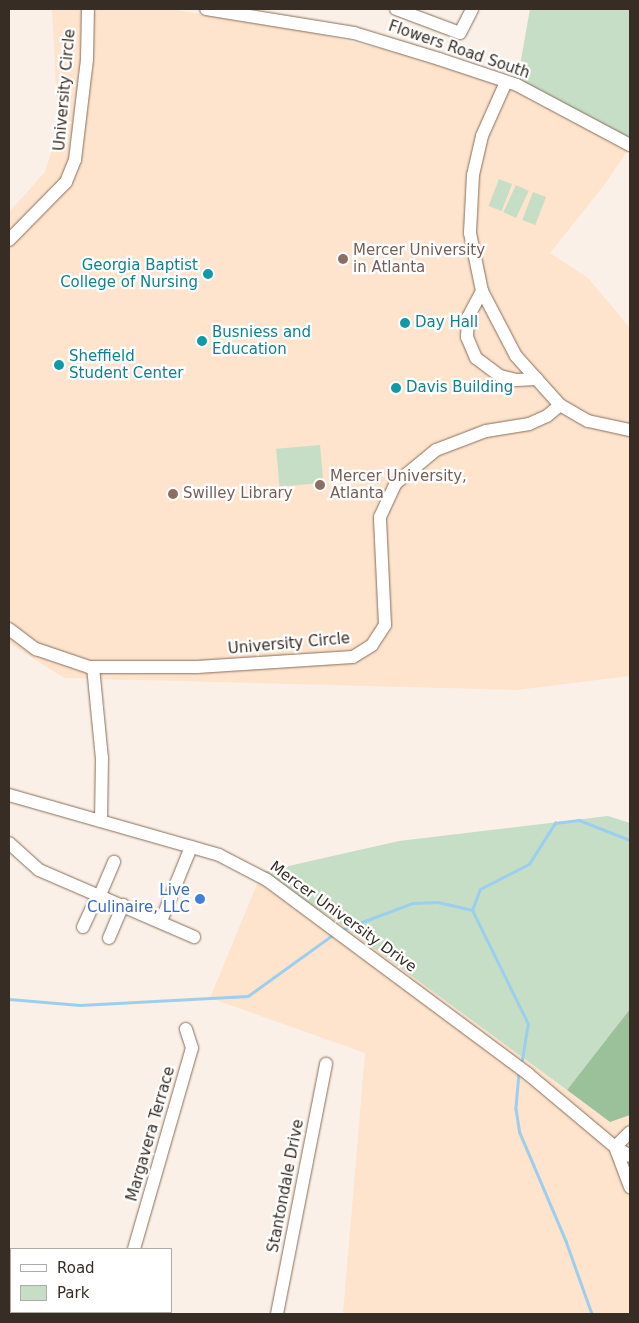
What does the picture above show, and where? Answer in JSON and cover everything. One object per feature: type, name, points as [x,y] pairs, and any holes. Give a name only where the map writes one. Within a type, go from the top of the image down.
[{"type":"street","name":"University Circle","points":[[9,240],[66,182],[75,160],[87,59],[88,9]]},
{"type":"street","name":"Flowers Road South","points":[[206,9],[354,33],[506,82],[562,106],[630,145]]},
{"type":"street","points":[[396,9],[460,33],[472,9]]},
{"type":"street","points":[[506,82],[482,136],[473,175],[470,233],[482,291],[516,356],[560,405],[588,421],[630,430]]},
{"type":"street","points":[[482,291],[473,302],[468,317],[467,337],[476,358],[500,376],[516,380],[537,379]]},
{"type":"street","name":"University Circle","points":[[9,629],[36,649],[64,660],[92,667],[211,666],[353,657],[363,652],[380,636],[385,625],[380,517],[396,483],[436,450],[486,431],[529,424],[547,416],[560,405]]},
{"type":"street","points":[[92,667],[102,758],[101,821]]},
{"type":"street","name":"Mercer University Drive","points":[[9,795],[219,856],[267,880],[528,1074],[615,1148],[630,1156]]},
{"type":"street","points":[[9,843],[39,870],[124,905],[194,937]]},
{"type":"street","points":[[161,921],[191,847]]},
{"type":"street","points":[[83,926],[114,862]]},
{"type":"street","points":[[109,938],[124,905]]},
{"type":"street","name":"Margavera Terrace","points":[[134,1248],[192,1048],[186,1029]]},
{"type":"street","name":"Stantondale Drive","points":[[277,1314],[326,1064]]},
{"type":"street","points":[[615,1148],[630,1132]]},
{"type":"street","points":[[615,1148],[630,1144]]},
{"type":"street","name":"Mercer University Drive","points":[[615,1148],[630,1187]]},
{"type":"shaded area","name":"Mercer University, Atlanta","points":[[52,9],[169,9],[307,31],[517,82],[630,147],[605,184],[550,253],[588,278],[630,328],[630,676],[517,690],[64,678],[9,643],[9,212],[45,172],[58,130]]},
{"type":"shaded area","points":[[262,872],[342,925],[610,1122],[630,1115],[630,1314],[343,1314],[365,1053],[210,998]]},
{"type":"green space","points":[[530,9],[630,9],[630,145],[517,82]]},
{"type":"green space","points":[[499,179],[512,184],[502,211],[489,206]]},
{"type":"green space","points":[[516,185],[529,191],[516,218],[503,212]]},
{"type":"green space","points":[[533,192],[546,197],[535,225],[522,220]]},
{"type":"green space","points":[[320,445],[323,483],[279,487],[276,449]]},
{"type":"green space","points":[[608,816],[630,823],[630,1009],[567,1090],[342,925],[262,872],[399,841]]},
{"type":"green space","points":[[630,1009],[630,1115],[610,1122],[567,1090]]},
{"type":"waterway","points":[[522,1060],[528,1024],[472,910],[480,889],[529,864],[555,823],[579,820],[630,840]]},
{"type":"waterway","points":[[341,930],[413,903],[438,902],[472,910]]},
{"type":"waterway","points":[[9,999],[80,1005],[248,996],[334,934]]},
{"type":"waterway","points":[[519,1073],[516,1109],[520,1133],[566,1241],[592,1314]]},
{"type":"place","name":"Mercer University in Atlanta","points":[[343,259]]},
{"type":"place","name":"Georgia Baptist College of Nursing","points":[[208,274]]},
{"type":"place","name":"Day Hall","points":[[405,323]]},
{"type":"place","name":"Busniess and Education","points":[[202,341]]},
{"type":"place","name":"Sheffield Student Center","points":[[59,365]]},
{"type":"place","name":"Davis Building","points":[[396,388]]},
{"type":"place","name":"Mercer University, Atlanta","points":[[320,485]]},
{"type":"place","name":"Swilley Library","points":[[173,494]]},
{"type":"place","name":"Live Culinaire, LLC","points":[[200,899]]}]
